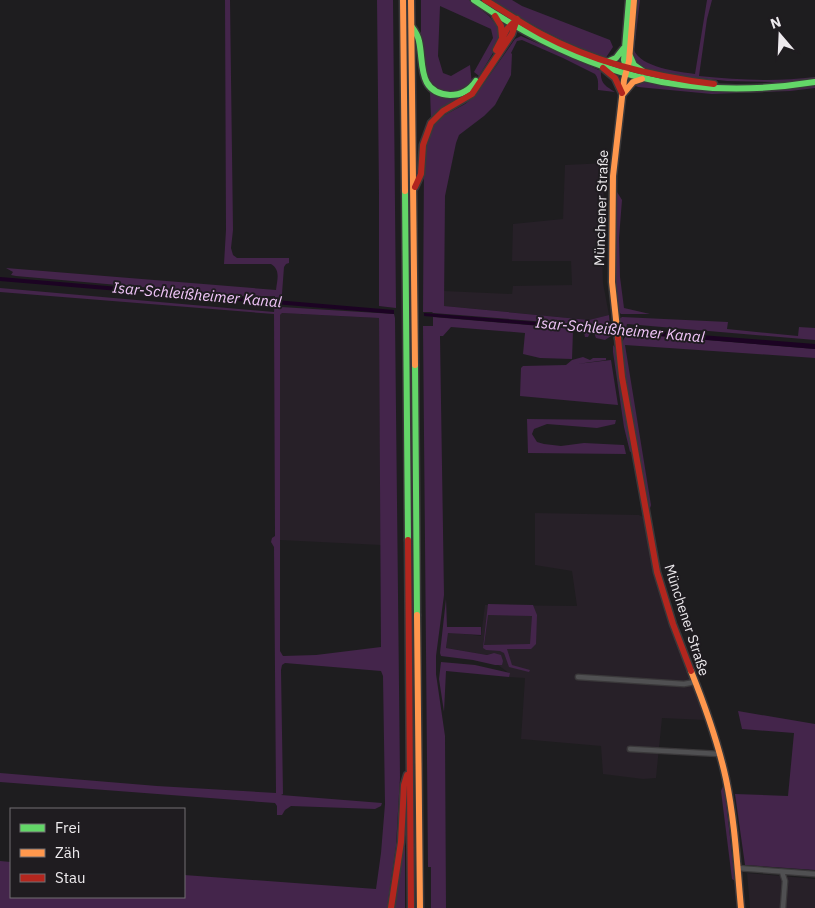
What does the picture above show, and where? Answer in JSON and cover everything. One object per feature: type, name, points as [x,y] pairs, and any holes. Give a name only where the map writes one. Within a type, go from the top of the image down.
[{"type":"main road","points":[[403,0],[410,908]]},
{"type":"main road","points":[[411,0],[420,908]]},
{"type":"main road","points":[[474,0],[495,16],[545,43],[625,71],[645,76],[701,83],[774,86],[815,82]]},
{"type":"main road","points":[[485,0],[541,34],[604,64],[615,78],[622,94],[633,82],[645,76]]},
{"type":"main road","points":[[625,71],[624,60],[629,0]]},
{"type":"main road","points":[[625,71],[630,55],[634,0]]},
{"type":"main road","points":[[495,16],[501,26],[502,38]]},
{"type":"main road","points":[[414,188],[422,174],[423,145],[432,123],[443,111],[472,94],[517,19]]},
{"type":"main road","points":[[411,26],[419,38],[421,68],[424,79],[435,91],[447,95],[464,92],[471,88],[482,74],[502,38],[513,26]]},
{"type":"main road","points":[[604,64],[616,58],[625,46]]},
{"type":"main road","points":[[630,55],[634,65],[645,76]]},
{"type":"main road","name":"Münchener Straße","points":[[625,71],[614,162],[612,197],[611,264],[615,323],[628,410],[654,556],[664,597],[718,754],[730,800],[741,908]]},
{"type":"main road","points":[[391,908],[401,842],[404,785],[410,766]]},
{"type":"street","points":[[578,677],[684,684],[694,682]]},
{"type":"street","points":[[630,749],[718,754]]},
{"type":"street","points":[[737,868],[815,874]]},
{"type":"street","points":[[782,872],[785,881],[784,908]]},
{"type":"shaded area","points":[[225,0],[230,0],[233,230],[231,248],[233,255],[237,258],[289,258],[289,263],[284,267],[281,307],[394,314],[395,318],[400,778],[396,846],[387,908],[0,908],[0,861],[10,862],[10,898],[185,898],[185,875],[376,889],[385,804],[383,676],[381,671],[285,663],[282,665],[281,670],[283,794],[281,795],[382,803],[381,806],[375,809],[291,806],[282,815],[277,815],[275,803],[0,782],[0,773],[157,786],[276,793],[274,547],[271,542],[275,536],[274,314],[0,292],[0,288],[274,312],[275,296],[254,297],[16,276],[11,275],[13,272],[6,268],[276,290],[277,272],[271,264],[224,264],[226,230]],"holes":[[[282,313],[379,318],[381,647],[316,655],[283,656],[280,651],[280,315]]]},
{"type":"shaded area","points":[[377,0],[393,0],[396,308],[379,306]]},
{"type":"shaded area","points":[[421,0],[469,0],[489,16],[499,28],[499,43],[479,76],[474,72],[493,38],[491,29],[440,6],[438,56],[443,73],[451,76],[470,65],[472,84],[460,92],[439,91],[428,80],[421,49]]},
{"type":"shaded area","points":[[489,0],[512,0],[522,6],[610,40],[613,47],[605,59],[546,32]]},
{"type":"shaded area","points":[[638,0],[640,0],[634,50],[644,61],[652,65],[695,74],[707,0],[712,0],[707,19],[699,76],[757,80],[815,77],[815,79],[794,85],[772,82],[727,81],[672,75],[639,67],[632,54],[635,10]]},
{"type":"shaded area","points":[[521,36],[601,71],[603,82],[615,92],[598,90],[598,80],[595,74],[522,40],[517,41],[511,53],[511,75],[495,105],[459,135],[456,143],[445,196],[444,306],[589,320],[609,315],[610,327],[423,312],[424,164],[427,141],[434,125],[443,116],[475,96],[515,39]]},
{"type":"shaded area","points":[[638,81],[687,89],[815,84],[815,88],[790,91],[712,94],[638,87],[634,85]]},
{"type":"shaded area","points":[[430,92],[465,94],[431,117]]},
{"type":"shaded area","points":[[607,163],[601,223],[603,283],[609,315],[590,320],[444,306],[444,291],[512,294],[513,286],[572,285],[571,261],[512,261],[513,224],[563,219],[565,165]]},
{"type":"shaded area","points":[[615,192],[617,192],[622,200],[619,238],[620,277],[624,308],[650,314],[621,314],[619,312],[615,289],[614,263]]},
{"type":"shaded area","points":[[409,289],[411,289],[415,686],[412,686]]},
{"type":"shaded area","points":[[282,313],[379,318],[381,545],[280,540],[280,315]]},
{"type":"shaded area","points":[[433,317],[610,332],[611,336],[605,340],[596,338],[594,333],[590,333],[588,337],[585,337],[584,332],[573,331],[572,359],[540,358],[523,354],[525,333],[451,327],[443,336],[440,336],[444,595],[436,656],[436,674],[445,736],[446,908],[431,908],[431,867],[428,867],[423,326],[433,326]]},
{"type":"shaded area","points":[[622,317],[728,322],[727,329],[798,336],[799,327],[815,328],[815,340],[627,324],[626,329],[619,328],[618,320]]},
{"type":"shaded area","points":[[620,333],[815,349],[815,358],[625,345],[651,505],[649,512],[622,359],[622,342],[625,337],[621,337]]},
{"type":"shaded area","points":[[613,345],[616,349],[632,451],[630,452],[624,427]]},
{"type":"shaded area","points":[[583,357],[590,360],[593,358],[606,358],[606,360],[577,364],[611,360],[618,405],[520,396],[521,368],[523,366],[566,365],[572,360]]},
{"type":"shaded area","points":[[527,419],[616,420],[615,424],[597,428],[547,424],[534,429],[532,434],[537,442],[544,444],[561,446],[584,443],[624,445],[626,454],[528,453]]},
{"type":"shaded area","points":[[535,513],[639,515],[649,520],[669,618],[705,720],[662,718],[656,778],[643,779],[603,774],[601,746],[521,739],[525,678],[509,677],[509,673],[498,665],[502,665],[494,653],[487,655],[446,648],[448,632],[481,636],[485,605],[577,606],[572,571],[535,565]]},
{"type":"shaded area","points":[[446,599],[447,627],[481,627],[481,635],[448,633],[446,648],[487,655],[494,653],[501,655],[502,665],[441,656]]},
{"type":"shaded area","points":[[488,604],[533,605],[537,615],[536,644],[531,649],[507,649],[512,665],[530,670],[529,672],[509,667],[504,653],[483,648]],"holes":[[[488,615],[532,616],[530,644],[484,645]]]},
{"type":"shaded area","points":[[441,662],[475,665],[510,673],[509,677],[446,671],[444,712],[439,679]]},
{"type":"shaded area","points":[[738,711],[815,724],[815,870],[745,865],[735,794],[788,796],[794,733],[742,729]]},
{"type":"shaded area","points":[[724,784],[735,881],[732,879],[721,791]]},
{"type":"shaded area","points":[[404,847],[405,908],[394,908]]},
{"type":"shaded area","points":[[747,873],[815,879],[815,908],[750,908]]},
{"type":"water","name":"Isar-Schleißheimer Kanal","points":[[0,277],[394,310],[394,314],[0,281]]},
{"type":"water","name":"Isar-Schleißheimer Kanal","points":[[424,313],[815,344],[815,349],[424,316]]},
{"type":"traffic: fast","points":[[474,0],[554,47],[595,64],[636,76],[678,85],[722,88],[767,88],[815,82]]},
{"type":"traffic: fast","points":[[626,68],[624,60],[629,0]]},
{"type":"traffic: fast","points":[[412,27],[419,41],[424,76],[432,89],[439,93],[454,95],[465,91],[476,81]]},
{"type":"traffic: fast","points":[[607,62],[616,58],[623,49]]},
{"type":"traffic: fast","points":[[630,56],[634,65],[644,72]]},
{"type":"traffic: fast","points":[[405,191],[408,540]]},
{"type":"traffic: fast","points":[[415,365],[417,615]]},
{"type":"traffic: slow","points":[[403,0],[405,191]]},
{"type":"traffic: slow","points":[[411,0],[415,365]]},
{"type":"traffic: slow","points":[[618,338],[612,282],[613,176],[624,80],[629,61],[634,0]]},
{"type":"traffic: slow","points":[[623,94],[633,82],[642,79]]},
{"type":"traffic: slow","points":[[417,615],[420,908]]},
{"type":"traffic: slow","points":[[691,671],[711,724],[726,779],[734,827],[741,908]]},
{"type":"traffic: jam","points":[[485,0],[541,34],[582,53],[647,73],[714,84]]},
{"type":"traffic: jam","points":[[495,16],[501,26],[502,37]]},
{"type":"traffic: jam","points":[[496,50],[507,29],[517,19]]},
{"type":"traffic: jam","points":[[415,187],[421,174],[423,145],[431,123],[443,111],[472,94],[512,34],[517,19]]},
{"type":"traffic: jam","points":[[603,68],[615,78],[622,93]]},
{"type":"traffic: jam","points":[[618,338],[622,377],[657,572],[673,624],[691,671]]},
{"type":"traffic: jam","points":[[408,540],[411,908]]},
{"type":"traffic: jam","points":[[391,908],[401,842],[404,785],[407,775]]}]
